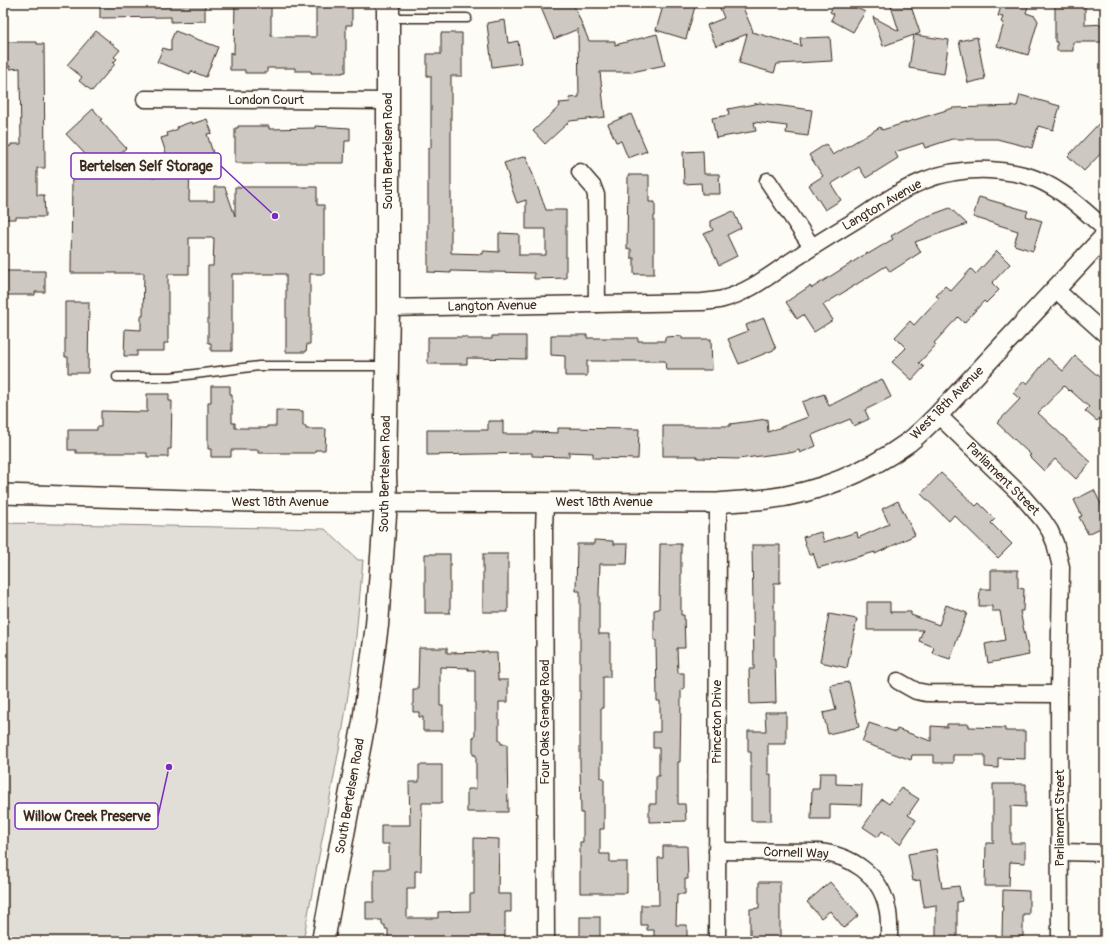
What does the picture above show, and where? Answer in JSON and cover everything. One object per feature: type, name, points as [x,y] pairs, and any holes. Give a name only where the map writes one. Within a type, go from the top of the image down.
[{"type":"main road","name":"South Bertelsen Road","points":[[323,941],[364,722],[378,625],[386,502],[385,474],[388,308],[388,10]]},
{"type":"street","name":"London Court","points":[[145,99],[388,101]]},
{"type":"street","name":"Langton Avenue","points":[[388,308],[702,302],[723,299],[751,287],[912,185],[951,172],[969,170],[1002,171],[1022,174],[1036,179],[1066,196],[1105,229]]},
{"type":"street","points":[[580,172],[593,187],[596,196],[597,304]]},
{"type":"street","points":[[768,181],[812,247]]},
{"type":"street","name":"West 18th Avenue","points":[[3,494],[252,502],[718,503],[768,499],[822,487],[876,463],[910,441],[938,415],[1105,236]]},
{"type":"street","points":[[1056,289],[1105,334]]},
{"type":"street","name":"Parliament Street","points":[[938,415],[1022,496],[1042,519],[1056,543],[1061,579],[1059,694],[1060,941]]},
{"type":"street","name":"Four Oaks Grange Road","points":[[545,502],[546,941]]},
{"type":"street","name":"Princeton Drive","points":[[717,941],[718,503]]},
{"type":"street","points":[[898,681],[916,691],[926,693],[1059,694]]},
{"type":"street","name":"Cornell Way","points":[[717,851],[831,853],[856,863],[871,877],[882,894],[887,907],[889,920],[889,941]]},
{"type":"street","points":[[1060,852],[1105,853]]},
{"type":"lane","points":[[388,10],[467,18]]},
{"type":"lane","points":[[116,377],[171,377],[259,366],[387,366]]},
{"type":"shaded area","points":[[3,523],[325,529],[358,560],[363,560],[355,647],[343,728],[303,941],[3,941]]},
{"type":"building","points":[[100,3],[205,3],[205,21],[171,22],[171,17],[100,18]]},
{"type":"building","points":[[235,3],[271,3],[271,36],[316,37],[316,3],[352,3],[352,25],[346,25],[346,72],[311,73],[311,71],[295,71],[295,68],[267,68],[267,73],[245,73],[245,70],[230,70],[230,52],[234,54]]},
{"type":"building","points":[[539,3],[573,3],[589,41],[615,41],[615,45],[657,34],[665,65],[632,72],[600,72],[605,117],[570,121],[545,144],[533,131],[560,106],[559,103],[570,102],[569,98],[579,97],[578,29],[554,39]]},
{"type":"building","points":[[664,3],[696,3],[686,39],[656,30]]},
{"type":"building","points":[[718,3],[741,3],[753,31],[752,32],[801,46],[800,38],[830,37],[832,61],[777,64],[774,73],[739,63],[747,34],[716,46],[707,25],[724,18]]},
{"type":"building","points":[[835,3],[859,3],[857,8],[865,12],[853,32],[831,20],[834,14],[830,12]]},
{"type":"building","points":[[890,3],[910,3],[920,33],[915,35],[949,40],[944,74],[909,68],[914,35],[883,46],[873,17],[899,31]]},
{"type":"building","points":[[1002,3],[1029,3],[1026,13],[1035,16],[1038,21],[1028,55],[997,46],[1004,23],[1001,22],[1003,17],[998,16]]},
{"type":"building","points":[[1055,3],[1085,3],[1085,25],[1105,24],[1105,42],[1073,42],[1073,51],[1057,51],[1057,42],[1055,42]]},
{"type":"building","points":[[505,20],[508,43],[518,41],[521,63],[492,67],[487,23]]},
{"type":"building","points":[[96,31],[120,50],[114,57],[117,59],[113,63],[115,64],[92,91],[79,81],[82,77],[67,65]]},
{"type":"building","points":[[175,31],[218,47],[206,77],[191,71],[190,74],[157,62],[163,48],[171,51],[171,40]]},
{"type":"building","points":[[441,33],[462,33],[462,76],[451,76],[451,253],[483,254],[483,251],[499,252],[499,233],[519,234],[519,255],[546,255],[546,229],[526,229],[526,200],[517,203],[504,163],[526,156],[546,210],[566,210],[566,278],[534,279],[534,273],[451,271],[451,273],[428,272],[428,148],[431,148],[431,76],[427,76],[427,54],[441,54]]},
{"type":"building","points":[[977,37],[985,79],[968,83],[959,41]]},
{"type":"building","points":[[3,42],[37,42],[37,44],[44,44],[45,168],[37,168],[37,195],[44,195],[45,217],[16,217],[16,219],[3,219],[3,147],[11,146],[11,144],[21,144],[20,68],[10,69],[10,66],[3,66]]},
{"type":"building","points":[[1020,95],[1060,106],[1053,130],[1038,126],[1032,148],[997,139],[952,139],[925,148],[923,143],[895,152],[898,158],[866,178],[859,167],[831,184],[841,200],[825,210],[809,185],[823,176],[809,155],[826,144],[833,155],[880,127],[882,130],[953,108],[1017,106]]},
{"type":"building","points":[[760,103],[812,110],[808,136],[786,133],[787,126],[754,122],[756,131],[716,138],[712,118],[729,115],[728,109]]},
{"type":"building","points":[[93,109],[102,119],[100,120],[126,148],[101,171],[66,134]]},
{"type":"building","points":[[631,114],[647,151],[628,158],[621,141],[616,142],[608,124]]},
{"type":"building","points":[[1105,117],[1105,149],[1084,171],[1068,156]]},
{"type":"building","points":[[207,119],[212,133],[207,134],[213,153],[190,161],[189,201],[214,201],[214,187],[225,187],[235,216],[235,187],[317,187],[317,205],[324,205],[324,274],[310,274],[310,344],[307,344],[306,352],[286,352],[286,274],[232,274],[232,351],[211,351],[211,343],[208,343],[208,266],[213,266],[214,238],[189,238],[189,274],[168,274],[168,343],[164,343],[164,351],[137,351],[137,356],[124,356],[125,329],[141,330],[141,316],[143,316],[144,273],[71,273],[72,177],[174,177],[161,138],[168,136],[167,133],[178,129],[177,127],[191,122],[192,124]]},
{"type":"building","points":[[238,126],[269,126],[269,129],[315,128],[315,126],[350,128],[350,141],[345,141],[344,163],[235,163],[235,128],[238,128]]},
{"type":"building","points":[[703,151],[704,174],[719,174],[720,194],[702,194],[701,183],[684,184],[683,152]]},
{"type":"building","points":[[628,175],[649,175],[649,202],[655,202],[654,274],[634,274],[634,258],[631,258],[631,249],[627,249]]},
{"type":"building","points":[[979,197],[1028,211],[1026,216],[1042,221],[1033,251],[1014,245],[1018,231],[973,217]]},
{"type":"building","points":[[950,208],[967,224],[915,242],[921,252],[890,272],[886,266],[823,305],[833,320],[814,332],[803,315],[797,319],[786,302],[810,286],[812,288],[867,253],[868,254],[893,239],[891,236],[920,219]]},
{"type":"building","points":[[733,211],[741,228],[727,235],[737,256],[719,265],[704,234],[713,230],[711,221]]},
{"type":"building","points":[[997,251],[1010,264],[992,283],[999,290],[986,303],[984,301],[964,323],[958,317],[934,343],[936,345],[919,363],[924,367],[912,380],[892,362],[906,348],[895,337],[910,321],[914,325],[939,298],[936,296],[945,286],[951,291],[971,269],[976,274]]},
{"type":"building","points":[[3,271],[45,271],[45,292],[35,292],[35,295],[3,295]]},
{"type":"building","points":[[65,302],[89,302],[88,373],[68,373],[68,357],[65,357]]},
{"type":"building","points":[[764,318],[776,349],[739,364],[728,339],[748,331],[746,325]]},
{"type":"building","points":[[551,335],[587,335],[587,338],[638,338],[638,341],[665,341],[665,337],[682,336],[682,339],[711,339],[712,370],[666,370],[665,361],[587,361],[587,376],[565,376],[565,356],[551,355]]},
{"type":"building","points":[[492,336],[526,336],[526,359],[467,358],[467,364],[428,364],[428,337],[467,337],[467,339],[492,339]]},
{"type":"building","points":[[1075,356],[1105,382],[1105,413],[1097,421],[1085,411],[1089,407],[1064,386],[1038,413],[1091,462],[1076,479],[1055,459],[1044,471],[1029,456],[1031,455],[997,423],[1020,399],[1013,393],[1024,381],[1027,384],[1048,358],[1063,371]]},
{"type":"building","points":[[882,379],[891,397],[865,410],[869,419],[854,426],[850,419],[812,435],[816,446],[800,453],[799,450],[791,453],[738,459],[697,458],[697,456],[663,456],[663,426],[730,426],[730,424],[767,419],[768,432],[808,417],[802,402],[824,394],[829,406]]},
{"type":"building","points":[[211,386],[230,386],[230,394],[232,394],[232,423],[235,423],[235,428],[267,428],[267,426],[276,426],[276,410],[303,411],[303,426],[306,426],[306,429],[326,429],[325,450],[315,450],[315,453],[258,453],[258,450],[231,450],[231,457],[211,457],[211,449],[208,449],[208,402],[211,402]]},
{"type":"building","points":[[147,394],[169,394],[169,401],[172,401],[171,449],[168,449],[168,457],[147,457],[147,453],[76,453],[76,450],[68,450],[68,430],[97,430],[97,427],[101,427],[101,411],[147,412]]},
{"type":"building","points":[[488,421],[503,421],[503,434],[533,434],[533,432],[558,433],[558,428],[639,429],[638,459],[593,458],[593,453],[569,452],[569,457],[532,456],[532,453],[427,455],[427,430],[488,430]]},
{"type":"building","points":[[941,473],[976,506],[979,503],[995,519],[991,523],[1012,544],[998,558],[954,515],[949,521],[921,494]]},
{"type":"building","points":[[1094,490],[1105,512],[1105,526],[1088,534],[1079,517],[1082,516],[1074,500]]},
{"type":"building","points":[[898,501],[915,535],[875,554],[875,552],[818,568],[813,553],[809,555],[803,537],[821,532],[824,542],[857,532],[858,538],[889,524],[882,509]]},
{"type":"building","points":[[594,540],[613,541],[613,544],[628,544],[627,564],[600,564],[599,592],[599,634],[610,634],[610,677],[603,677],[603,708],[601,708],[601,778],[604,778],[604,829],[600,829],[600,854],[610,854],[610,862],[627,862],[627,893],[580,893],[580,842],[583,842],[583,813],[581,813],[580,763],[580,591],[576,591],[577,544],[594,544]]},
{"type":"building","points":[[660,544],[681,544],[681,615],[684,615],[685,648],[677,648],[678,673],[684,673],[684,689],[681,689],[678,804],[685,804],[686,821],[649,822],[649,804],[656,804],[656,776],[659,776],[659,748],[653,748],[653,732],[660,732],[660,701],[657,701],[654,610],[659,609]]},
{"type":"building","points":[[752,545],[780,545],[780,583],[774,583],[774,659],[776,703],[750,704],[749,669],[754,669]]},
{"type":"building","points":[[425,554],[450,554],[450,613],[425,613]]},
{"type":"building","points":[[483,554],[508,554],[508,612],[483,612]]},
{"type":"building","points":[[991,570],[1018,570],[1018,588],[1024,589],[1023,611],[1020,611],[1029,655],[988,663],[985,644],[1005,640],[1000,611],[992,611],[992,606],[979,606],[980,589],[991,589]]},
{"type":"building","points":[[867,602],[890,602],[890,612],[911,612],[911,615],[939,625],[946,605],[967,613],[950,659],[932,653],[934,647],[919,641],[923,630],[867,630]]},
{"type":"building","points":[[829,614],[857,619],[847,668],[820,662]]},
{"type":"building","points":[[419,648],[447,648],[447,653],[497,653],[498,680],[508,680],[508,702],[499,702],[499,741],[501,741],[501,744],[507,744],[508,812],[467,812],[467,789],[476,789],[476,755],[473,755],[473,737],[475,737],[475,670],[468,670],[468,668],[440,667],[440,706],[443,706],[443,731],[423,731],[423,717],[419,717],[419,712],[413,712],[413,689],[418,689]]},
{"type":"building","points":[[849,682],[859,727],[828,734],[823,713],[836,710],[830,685]]},
{"type":"building","points":[[765,712],[786,712],[786,744],[768,744],[768,774],[771,774],[771,821],[751,821],[751,752],[748,752],[748,731],[766,731]]},
{"type":"building","points":[[869,723],[896,732],[897,729],[931,741],[931,726],[947,727],[947,724],[969,724],[969,727],[1005,728],[1005,731],[1025,731],[1025,759],[998,758],[998,768],[985,767],[985,755],[953,755],[953,763],[934,763],[934,755],[912,755],[911,760],[862,742]]},
{"type":"building","points":[[419,765],[442,765],[442,803],[422,803],[421,871],[415,871],[415,888],[407,888],[407,918],[438,918],[438,912],[470,911],[470,894],[474,894],[474,838],[499,839],[498,894],[511,894],[511,912],[505,912],[505,941],[471,941],[471,938],[445,941],[388,941],[388,929],[385,929],[385,925],[382,925],[382,920],[366,920],[366,902],[374,902],[374,869],[389,869],[389,844],[381,844],[381,825],[410,825],[409,782],[419,782]]},
{"type":"building","points":[[820,773],[836,773],[836,784],[862,785],[861,805],[830,804],[830,819],[811,819],[812,789],[819,789]]},
{"type":"building","points":[[993,784],[1026,784],[1026,807],[1011,806],[1011,843],[1025,843],[1025,863],[1010,862],[1009,886],[985,886],[986,843],[993,843]]},
{"type":"building","points":[[901,788],[919,799],[908,815],[916,820],[900,844],[882,831],[878,837],[863,827],[882,799],[889,804]]},
{"type":"building","points":[[663,846],[687,846],[688,879],[685,879],[685,894],[677,894],[676,925],[687,925],[687,941],[666,941],[666,939],[654,939],[654,930],[647,930],[647,925],[641,925],[641,905],[659,905],[658,858],[663,858]]},
{"type":"building","points":[[936,849],[942,888],[959,886],[962,901],[957,902],[957,941],[936,941],[936,905],[924,907],[920,880],[913,881],[908,854]]},
{"type":"building","points":[[759,882],[780,882],[780,941],[750,941],[750,909],[759,908]]},
{"type":"building","points":[[830,882],[859,915],[844,928],[830,911],[821,918],[807,902]]},
{"type":"building","points":[[1003,890],[1029,891],[1029,914],[1023,914],[1023,937],[1002,937]]},
{"type":"building","points":[[580,917],[600,917],[600,941],[580,941]]},
{"type":"place","name":"Bertelsen Self Storage","points":[[275,216]]},
{"type":"place","name":"Willow Creek Preserve","points":[[169,767]]}]
